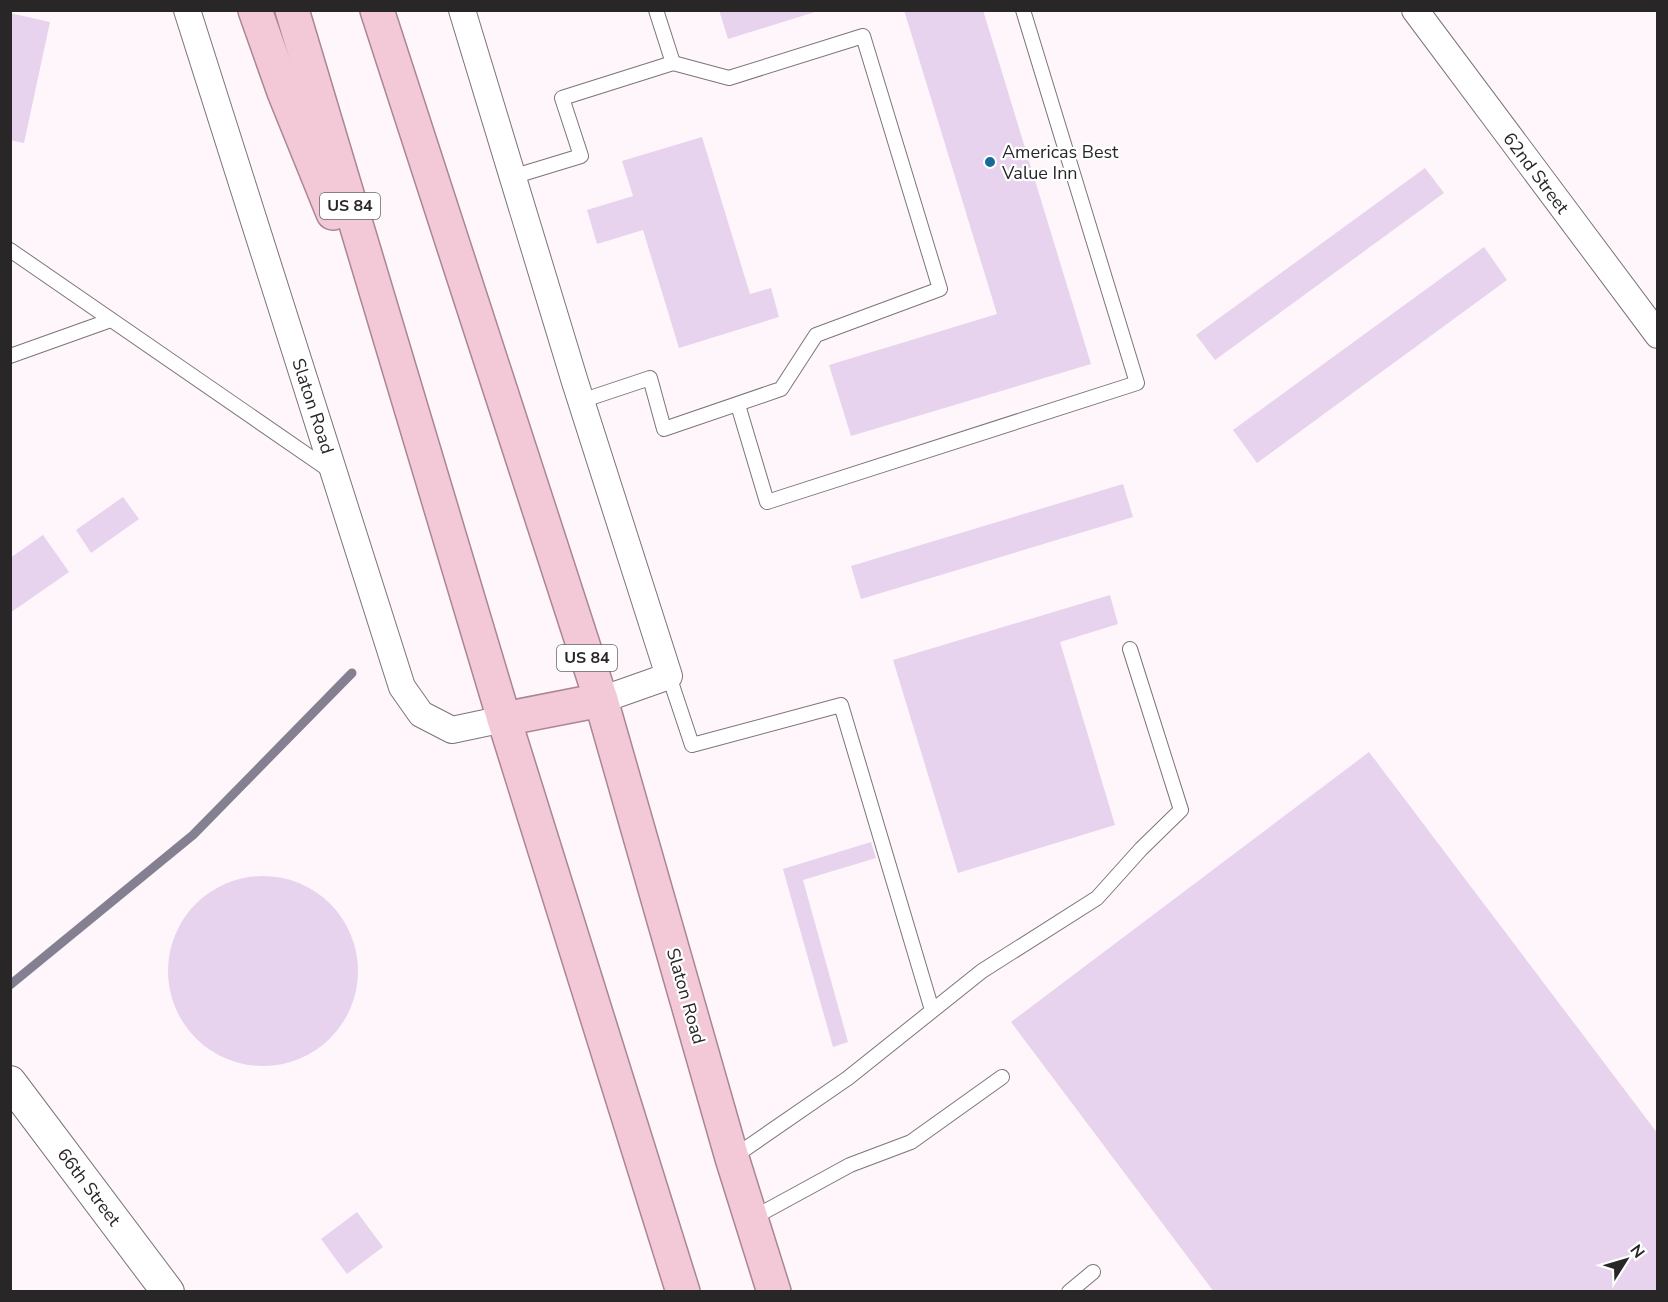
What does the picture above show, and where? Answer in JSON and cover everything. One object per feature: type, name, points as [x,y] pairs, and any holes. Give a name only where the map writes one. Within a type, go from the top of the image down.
[{"type":"highway","points":[[255,10],[288,103],[408,401]]},
{"type":"highway","name":"US 84","points":[[292,10],[504,719],[683,1292]]},
{"type":"highway","name":"Slaton Road","points":[[380,17],[490,363],[601,700],[732,1158],[774,1292]]},
{"type":"highway","points":[[504,719],[601,700]]},
{"type":"street","name":"Slaton Road","points":[[187,10],[402,687],[421,714],[452,730],[504,719]]},
{"type":"street","points":[[462,10],[581,400],[669,676],[601,700]]},
{"type":"street","name":"62nd Street","points":[[1415,10],[1658,335]]},
{"type":"street","name":"66th Street","points":[[10,1082],[168,1292]]},
{"type":"lane","points":[[656,10],[673,63]]},
{"type":"lane","points":[[738,405],[767,502],[1137,383],[1023,10]]},
{"type":"lane","points":[[512,177],[581,156],[562,98],[673,63],[729,78],[863,36],[940,289],[816,335],[781,389],[664,429],[650,378],[581,400]]},
{"type":"lane","points":[[10,250],[334,473]]},
{"type":"lane","points":[[10,356],[111,320]]},
{"type":"lane","points":[[732,1158],[848,1078],[982,971],[1097,898],[1141,849],[1181,810],[1130,649]]},
{"type":"lane","points":[[669,676],[692,745],[840,705],[932,1011]]},
{"type":"lane","points":[[751,1219],[850,1165],[911,1142],[1002,1077]]},
{"type":"lane","points":[[1069,1292],[1093,1272]]},
{"type":"building","points":[[719,10],[818,10],[818,11],[728,39]]},
{"type":"building","name":"Americas Best Value Inn","points":[[904,10],[983,10],[1091,364],[851,436],[829,365],[997,314]]},
{"type":"building","points":[[10,13],[50,22],[24,143],[10,140]]},
{"type":"building","points":[[702,137],[750,294],[771,288],[779,317],[679,348],[643,230],[597,244],[587,210],[633,196],[622,161]]},
{"type":"building","points":[[1425,168],[1444,193],[1215,360],[1196,335]]},
{"type":"building","points":[[1484,247],[1507,280],[1257,463],[1233,430]]},
{"type":"building","points":[[1123,484],[1133,517],[861,599],[851,566]]},
{"type":"building","points":[[123,497],[139,519],[91,553],[76,530]]},
{"type":"building","points":[[43,535],[69,572],[10,613],[10,558]]},
{"type":"building","points":[[1110,595],[1118,624],[1060,642],[1115,825],[958,873],[893,660]]},
{"type":"building","points":[[1369,752],[1658,1134],[1658,1292],[1214,1292],[1011,1022]]},
{"type":"building","points":[[871,842],[876,858],[803,880],[848,1042],[833,1047],[783,869]]},
{"type":"building","points":[[254,876],[272,876],[308,887],[323,897],[337,911],[354,943],[358,971],[354,999],[347,1016],[337,1031],[323,1045],[291,1062],[272,1066],[254,1066],[218,1055],[203,1045],[189,1031],[172,999],[168,980],[168,962],[179,926],[189,911],[203,897],[235,880]]},
{"type":"building","points":[[357,1212],[383,1247],[347,1274],[321,1239]]},
{"type":"waterway","points":[[10,985],[193,835],[352,673]]},
{"type":"place","name":"Americas Best Value Inn","points":[[990,162]]}]
